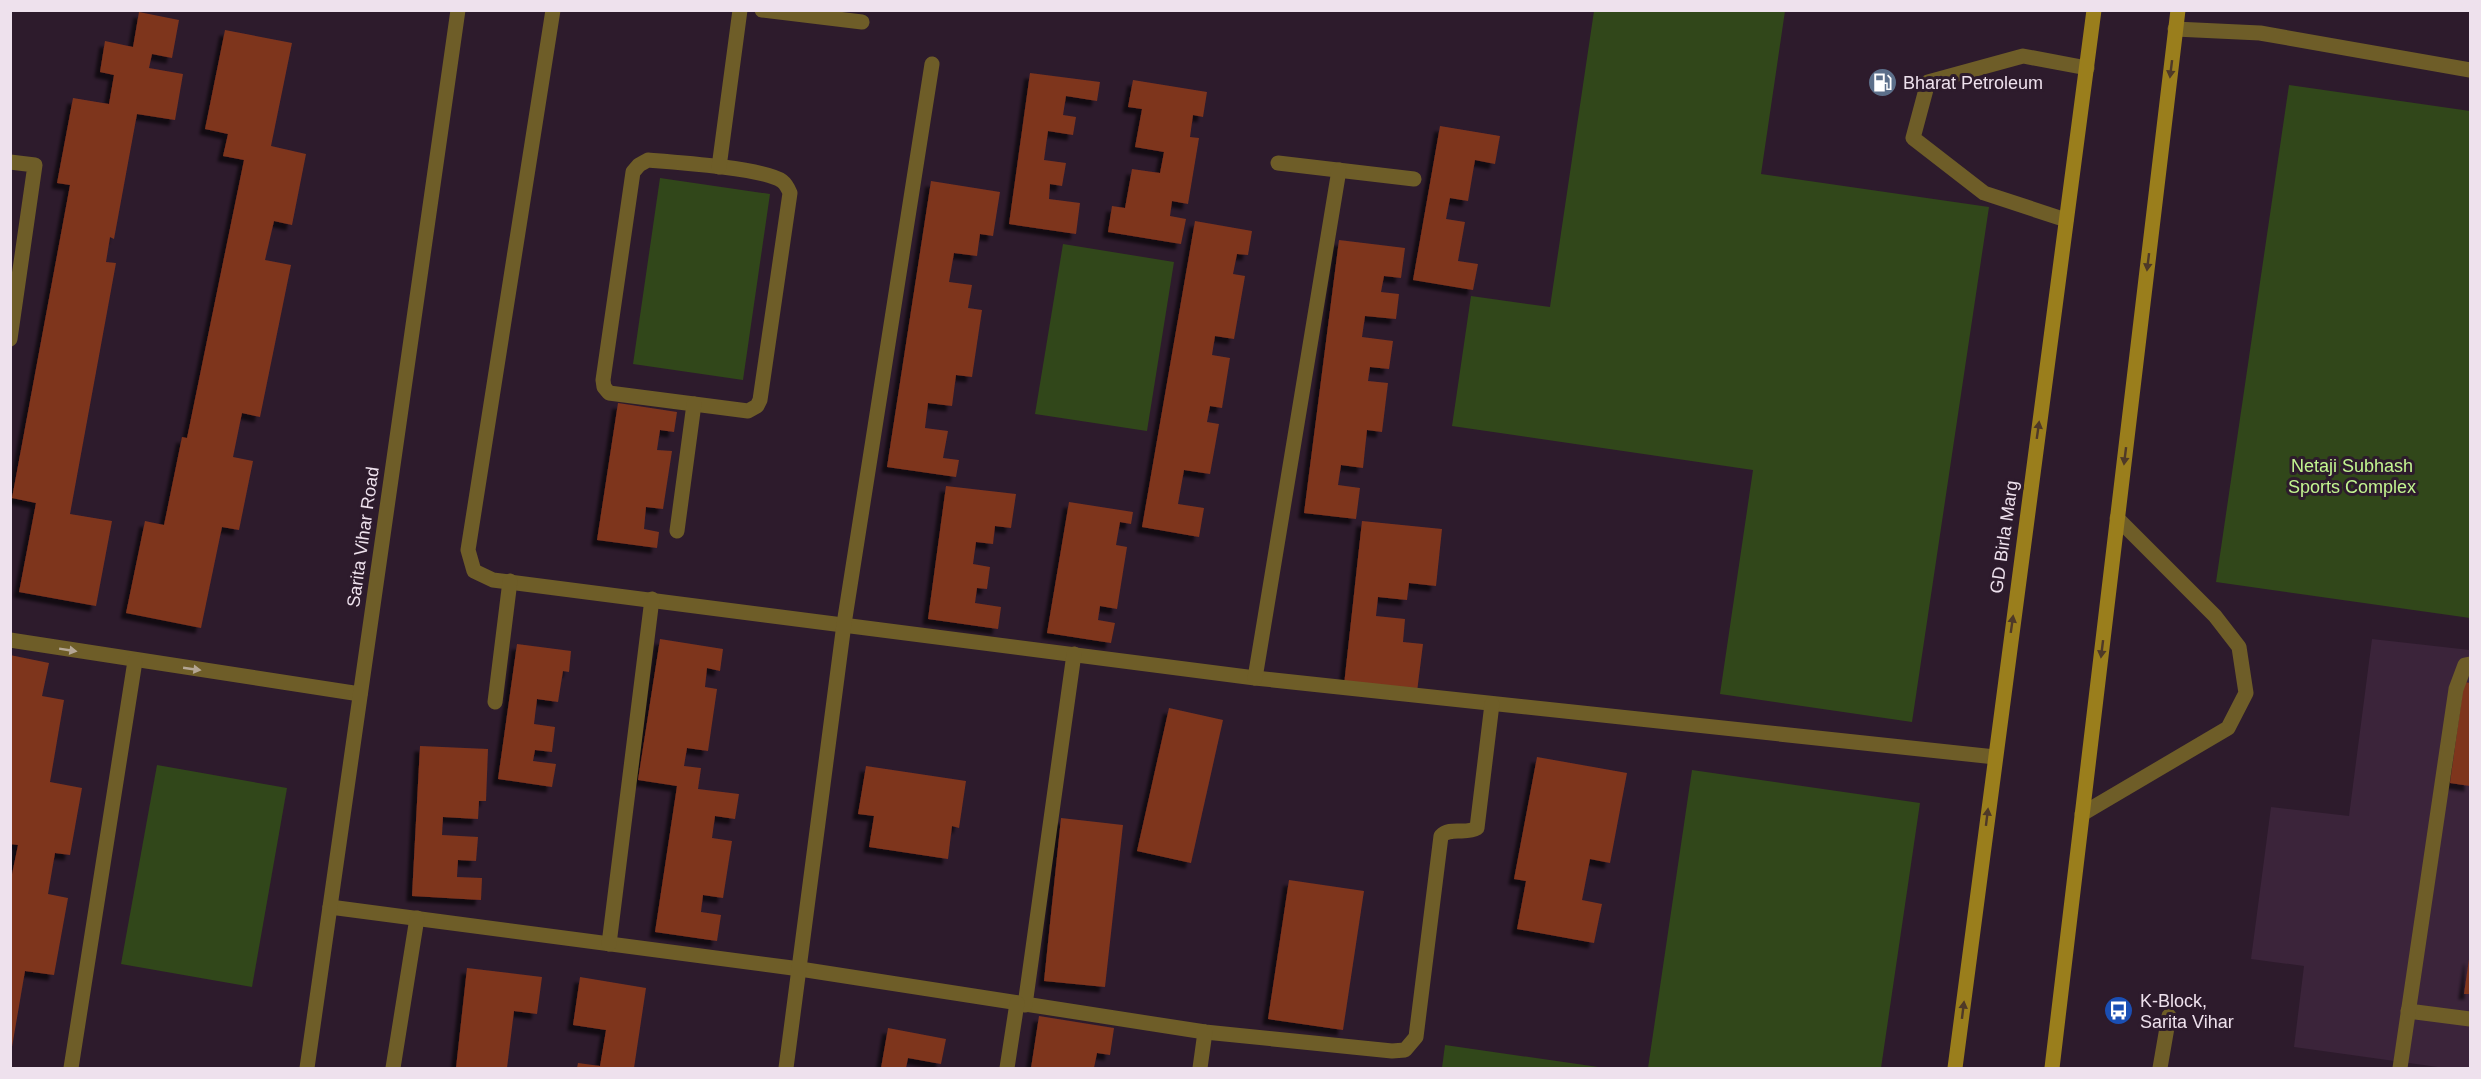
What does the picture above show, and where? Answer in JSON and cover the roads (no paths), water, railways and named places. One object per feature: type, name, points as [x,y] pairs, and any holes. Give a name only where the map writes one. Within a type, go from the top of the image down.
[{"type":"main road","name":"GD Birla Marg","points":[[1955,1068],[2094,10]]},
{"type":"main road","points":[[2052,1068],[2178,10]]},
{"type":"street","name":"Sarita Vihar Road","points":[[306,1068],[458,10]]},
{"type":"street","points":[[553,10],[468,550],[474,570],[493,580],[1255,678],[1995,757]]},
{"type":"street","points":[[719,167],[740,10]]},
{"type":"street","points":[[762,10],[862,22]]},
{"type":"street","points":[[2175,29],[2260,33],[2470,70]]},
{"type":"street","points":[[2066,220],[1984,193],[1913,138],[1928,82],[2023,56],[2087,68]]},
{"type":"street","points":[[786,1068],[844,624],[932,64]]},
{"type":"street","points":[[648,160],[719,167],[775,177],[785,183],[790,193],[760,400],[748,411],[609,393],[604,387],[603,380],[633,171],[648,160]]},
{"type":"street","points":[[10,162],[35,165],[10,339]]},
{"type":"street","points":[[1278,163],[1414,179]]},
{"type":"street","points":[[1255,678],[1339,170]]},
{"type":"street","points":[[677,531],[694,404]]},
{"type":"street","points":[[2082,813],[2228,728],[2246,693],[2240,647],[2215,616],[2117,518]]},
{"type":"street","points":[[495,702],[510,581]]},
{"type":"street","points":[[609,944],[652,599]]},
{"type":"street","points":[[10,640],[360,694]]},
{"type":"street","points":[[1007,1068],[1021,1004],[1074,654]]},
{"type":"street","points":[[70,1068],[135,661]]},
{"type":"street","points":[[2400,1068],[2456,689],[2465,665],[2470,664]]},
{"type":"street","points":[[330,907],[800,969],[1205,1032],[1392,1051],[1405,1050],[1416,1037],[1441,836],[1446,832],[1472,831],[1477,828],[1492,704]]},
{"type":"street","points":[[393,1068],[417,918]]},
{"type":"street","points":[[2408,1011],[2470,1019]]},
{"type":"street","points":[[2160,1068],[2169,1016]]},
{"type":"street","points":[[1200,1068],[1205,1032]]},
{"type":"place","name":"Bharat Petroleum","points":[[1882,83]]},
{"type":"place","name":"K-Block, Sarita Vihar","points":[[2119,1011]]},
{"type":"park label","name":"Netaji Subhash Sports Complex","points":[[2352,476]]}]
